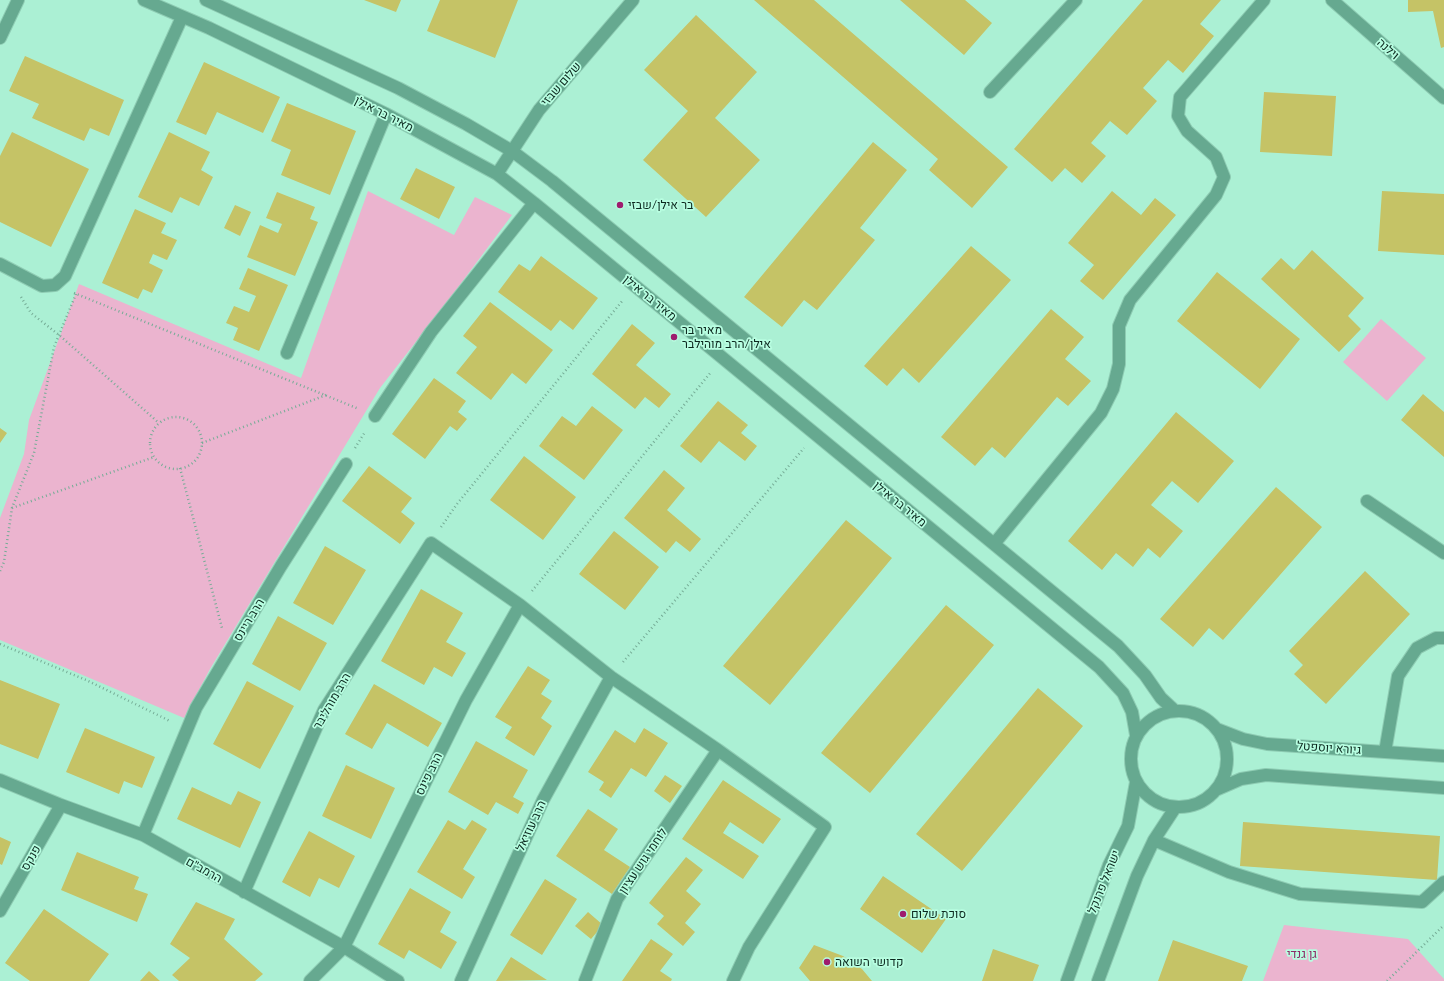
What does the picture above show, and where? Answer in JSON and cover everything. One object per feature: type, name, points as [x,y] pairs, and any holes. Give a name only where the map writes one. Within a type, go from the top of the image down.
[{"type":"street","points":[[0,38],[18,0]]},
{"type":"street","name":"מאיר בר אילן","points":[[144,0],[210,28],[386,114],[496,174],[534,203],[1099,667],[1123,693],[1132,712],[1136,736]]},
{"type":"street","points":[[206,0],[398,88],[466,124],[512,151],[558,186],[1118,646],[1146,675],[1161,698],[1175,711]]},
{"type":"street","name":"שלום שבזי","points":[[496,174],[539,110],[633,0]]},
{"type":"street","points":[[990,92],[1076,0]]},
{"type":"street","points":[[994,544],[1101,413],[1114,389],[1119,364],[1119,326],[1130,300],[1216,195],[1224,177],[1216,157],[1187,131],[1178,116],[1180,98],[1264,0]]},
{"type":"street","name":"וילנה","points":[[1332,0],[1444,98]]},
{"type":"street","points":[[0,264],[42,286],[55,285],[65,276],[182,17]]},
{"type":"street","points":[[287,353],[386,114]]},
{"type":"street","points":[[375,416],[431,332],[534,203]]},
{"type":"street","name":"הרב ריינס","points":[[143,835],[196,708],[281,566],[346,464]]},
{"type":"street","points":[[1367,501],[1444,553]]},
{"type":"street","points":[[431,543],[520,605],[611,676],[718,750],[825,828],[749,947],[733,981]]},
{"type":"street","name":"הרב מוהליבר","points":[[244,892],[324,710],[431,543]]},
{"type":"street","name":"הרב פינס","points":[[310,981],[344,947],[466,700],[520,605]]},
{"type":"street","points":[[1385,752],[1398,676],[1417,648],[1436,638],[1444,638]]},
{"type":"street","name":"הרב עוזיאל","points":[[461,981],[543,800],[611,676]]},
{"type":"street","points":[[1218,789],[1226,774],[1228,758],[1225,742],[1217,729],[1205,718],[1191,712],[1175,711],[1160,715],[1146,723],[1136,736],[1131,750],[1131,766],[1136,782],[1146,795],[1159,804],[1175,808],[1191,806],[1206,800],[1218,789],[1241,779],[1266,775],[1444,788]]},
{"type":"street","name":"גיורא יוספטל","points":[[1217,729],[1243,739],[1268,744],[1444,756]]},
{"type":"street","name":"לוחמי גוש עציון","points":[[586,981],[617,899],[718,750]]},
{"type":"street","name":"הרמב\"ם","points":[[0,780],[61,805],[143,835],[344,947],[398,981]]},
{"type":"street","name":"ישראל פרנקל","points":[[1067,981],[1109,865],[1128,826],[1136,782]]},
{"type":"street","name":"פנקס","points":[[0,912],[61,805]]},
{"type":"street","points":[[1098,981],[1137,876],[1154,840],[1175,808]]},
{"type":"street","points":[[1154,840],[1229,872],[1300,894],[1422,902],[1444,882]]},
{"type":"path","points":[[55,285],[375,416],[346,464]]},
{"type":"path","points":[[431,543],[457,504],[635,286]]},
{"type":"path","points":[[19,293],[31,313],[59,335],[159,423]]},
{"type":"path","points":[[0,571],[4,562],[12,508],[34,453],[54,347],[76,294]]},
{"type":"path","points":[[520,605],[722,358]]},
{"type":"path","points":[[202,443],[326,395]]},
{"type":"path","points":[[178,417],[187,419],[194,424],[200,432],[202,443],[196,460],[188,466],[180,468],[169,468],[160,464],[150,449],[150,439],[153,430],[159,423],[167,418],[178,417]]},
{"type":"path","points":[[611,676],[815,434]]},
{"type":"path","points":[[12,508],[154,457]]},
{"type":"path","points":[[180,468],[229,653]]},
{"type":"path","points":[[0,644],[86,680],[186,729]]},
{"type":"path","points":[[1387,981],[1444,925]]},
{"type":"green space","points":[[368,191],[454,235],[475,197],[512,215],[380,388],[210,669],[184,718],[0,640],[0,518],[24,454],[29,420],[79,284],[301,378]]},
{"type":"green space","points":[[1381,319],[1426,358],[1387,401],[1343,362]]},
{"type":"green space","name":"גן גנדי","points":[[1284,925],[1408,939],[1444,979],[1444,981],[1263,981]]},
{"type":"building","points":[[364,0],[401,0],[396,12]]},
{"type":"building","points":[[440,0],[518,0],[495,58],[427,31]]},
{"type":"building","points":[[754,0],[814,0],[1008,167],[972,208],[929,170],[938,159]]},
{"type":"building","points":[[900,0],[965,0],[992,23],[964,55]]},
{"type":"building","points":[[1143,0],[1221,0],[1200,24],[1214,36],[1183,73],[1168,60],[1143,88],[1157,101],[1127,135],[1110,121],[1091,143],[1106,156],[1082,183],[1065,168],[1052,182],[1014,149]]},
{"type":"building","points":[[1408,0],[1444,0],[1444,47],[1441,48],[1433,11],[1408,12]]},
{"type":"building","points":[[696,15],[757,72],[715,118],[760,160],[706,217],[643,160],[688,111],[644,70]]},
{"type":"building","points":[[25,56],[124,100],[109,136],[90,128],[84,141],[32,118],[39,104],[9,91]]},
{"type":"building","points":[[204,62],[280,97],[263,133],[217,112],[206,135],[176,122]]},
{"type":"building","points":[[1264,92],[1336,96],[1332,156],[1260,152]]},
{"type":"building","points":[[287,103],[356,131],[330,195],[281,175],[291,150],[271,141]]},
{"type":"building","points":[[12,132],[89,169],[51,247],[0,222],[0,156]]},
{"type":"building","points":[[169,132],[210,152],[201,170],[213,177],[199,206],[180,197],[172,213],[138,197]]},
{"type":"building","points":[[873,142],[907,170],[860,228],[875,240],[817,310],[804,300],[782,327],[744,297]]},
{"type":"building","points":[[416,168],[455,187],[439,219],[400,199]]},
{"type":"building","points":[[1112,191],[1141,215],[1155,198],[1176,215],[1103,300],[1080,281],[1094,265],[1068,243]]},
{"type":"building","points":[[1382,191],[1444,194],[1444,255],[1378,251]]},
{"type":"building","points":[[277,192],[315,207],[310,219],[318,222],[295,276],[247,257],[260,225],[278,233],[282,224],[266,218]]},
{"type":"building","points":[[235,205],[251,212],[240,236],[224,228]]},
{"type":"building","points":[[135,209],[166,223],[161,233],[177,240],[167,260],[153,254],[149,263],[163,270],[152,293],[143,289],[138,299],[102,283]]},
{"type":"building","points":[[971,246],[1011,280],[919,383],[903,368],[887,386],[864,366]]},
{"type":"building","points":[[1312,250],[1364,298],[1348,316],[1361,329],[1339,352],[1261,279],[1281,258],[1294,270]]},
{"type":"building","points":[[541,256],[598,298],[573,330],[560,320],[551,331],[498,292],[519,264],[530,271]]},
{"type":"building","points":[[248,268],[288,285],[259,351],[233,340],[238,328],[226,323],[234,306],[249,312],[256,296],[239,289]]},
{"type":"building","points":[[1217,272],[1300,339],[1260,389],[1177,321]]},
{"type":"building","points":[[490,302],[553,350],[526,384],[512,373],[491,400],[456,373],[477,347],[463,336]]},
{"type":"building","points":[[1051,309],[1084,337],[1065,359],[1091,381],[1068,406],[1057,397],[1005,458],[992,447],[975,466],[941,437]]},
{"type":"building","points":[[632,324],[655,343],[636,365],[671,394],[659,408],[645,397],[635,409],[592,374]]},
{"type":"building","points":[[434,378],[466,401],[458,412],[467,419],[457,431],[450,426],[425,459],[392,434]]},
{"type":"building","points":[[1423,394],[1444,412],[1444,457],[1401,420]]},
{"type":"building","points":[[718,401],[748,425],[741,433],[757,446],[745,461],[719,441],[701,463],[680,446]]},
{"type":"building","points":[[592,406],[623,430],[584,480],[539,446],[562,416],[576,426]]},
{"type":"building","points":[[1176,412],[1234,461],[1198,503],[1172,481],[1151,505],[1183,531],[1160,558],[1148,548],[1133,567],[1116,553],[1102,570],[1068,541]]},
{"type":"building","points":[[0,428],[7,433],[0,443]]},
{"type":"building","points":[[524,456],[576,497],[543,540],[490,500]]},
{"type":"building","points":[[369,466],[412,498],[401,512],[415,523],[400,544],[342,501]]},
{"type":"building","points":[[664,470],[685,488],[667,510],[701,539],[690,552],[676,541],[666,553],[624,518]]},
{"type":"building","points":[[1276,487],[1322,527],[1223,640],[1209,628],[1193,647],[1160,619]]},
{"type":"building","points":[[846,520],[892,558],[770,705],[723,666]]},
{"type":"building","points":[[614,531],[659,567],[625,610],[579,574]]},
{"type":"building","points":[[325,546],[366,570],[333,625],[293,603]]},
{"type":"building","points":[[1365,571],[1410,614],[1326,704],[1294,674],[1303,665],[1289,651]]},
{"type":"building","points":[[421,589],[463,613],[446,642],[466,653],[452,677],[434,667],[424,685],[381,661]]},
{"type":"building","points":[[946,605],[994,645],[870,793],[821,753]]},
{"type":"building","points":[[278,616],[327,643],[300,691],[252,664]]},
{"type":"building","points":[[528,666],[550,680],[541,694],[552,701],[541,718],[552,726],[534,756],[505,738],[512,727],[495,717]]},
{"type":"building","points":[[0,680],[60,704],[38,759],[0,744]]},
{"type":"building","points":[[247,681],[294,706],[260,769],[213,744]]},
{"type":"building","points":[[374,684],[442,723],[428,747],[387,723],[372,749],[345,734]]},
{"type":"building","points":[[1038,688],[1083,726],[962,871],[916,834]]},
{"type":"building","points":[[85,728],[155,757],[142,788],[124,781],[119,794],[66,772]]},
{"type":"building","points":[[644,728],[668,743],[646,777],[631,768],[611,798],[599,790],[604,782],[588,772],[615,730],[635,743]]},
{"type":"building","points":[[476,741],[528,770],[513,797],[524,803],[518,814],[496,802],[488,815],[448,792]]},
{"type":"building","points":[[346,765],[395,788],[371,839],[322,816]]},
{"type":"building","points":[[665,775],[682,786],[670,803],[654,791]]},
{"type":"building","points":[[723,780],[781,819],[763,844],[730,822],[723,833],[759,856],[743,879],[682,839]]},
{"type":"building","points":[[192,787],[231,805],[238,791],[261,802],[240,848],[177,819]]},
{"type":"building","points":[[588,809],[618,829],[604,850],[630,867],[612,894],[556,856]]},
{"type":"building","points":[[448,820],[465,830],[472,820],[487,829],[463,869],[475,877],[462,899],[417,872]]},
{"type":"building","points":[[1243,822],[1440,836],[1437,880],[1240,866]]},
{"type":"building","points":[[309,831],[355,856],[339,888],[319,878],[310,897],[282,882]]},
{"type":"building","points":[[0,837],[11,842],[2,865],[0,864]]},
{"type":"building","points":[[77,852],[139,877],[134,889],[148,894],[137,922],[61,890]]},
{"type":"building","points":[[686,857],[703,870],[686,891],[701,904],[685,923],[695,932],[683,946],[657,924],[664,916],[649,903]]},
{"type":"building","name":"סוכת שלום","points":[[883,876],[946,919],[922,953],[860,909]]},
{"type":"building","points":[[545,879],[577,899],[542,955],[510,935]]},
{"type":"building","points":[[410,888],[451,912],[440,932],[457,942],[441,969],[409,950],[404,959],[378,944]]},
{"type":"building","points":[[196,902],[235,919],[224,939],[263,974],[255,981],[179,981],[172,975],[190,958],[170,944]]},
{"type":"building","points":[[44,909],[109,954],[89,981],[30,981],[5,963]]},
{"type":"building","points":[[588,912],[603,925],[591,939],[575,926]]},
{"type":"building","points":[[651,939],[673,954],[660,971],[672,979],[671,981],[622,981]]},
{"type":"building","points":[[1173,940],[1248,966],[1242,981],[1158,981]]},
{"type":"building","name":"קדושי השואה","points":[[814,945],[843,956],[862,969],[872,981],[810,981],[799,968]]},
{"type":"building","points":[[993,949],[1039,965],[1033,981],[982,981]]},
{"type":"building","points":[[511,957],[547,980],[496,981]]},
{"type":"building","points":[[149,971],[160,981],[140,981]]},
{"type":"place","name":"בר אילן/שבזי","points":[[620,205]]},
{"type":"place","name":"מאיר בר אילן/הרב מוהילבר","points":[[674,337]]},
{"type":"place","name":"סוכת שלום","points":[[903,914]]},
{"type":"place","name":"קדושי השואה","points":[[827,962]]}]
